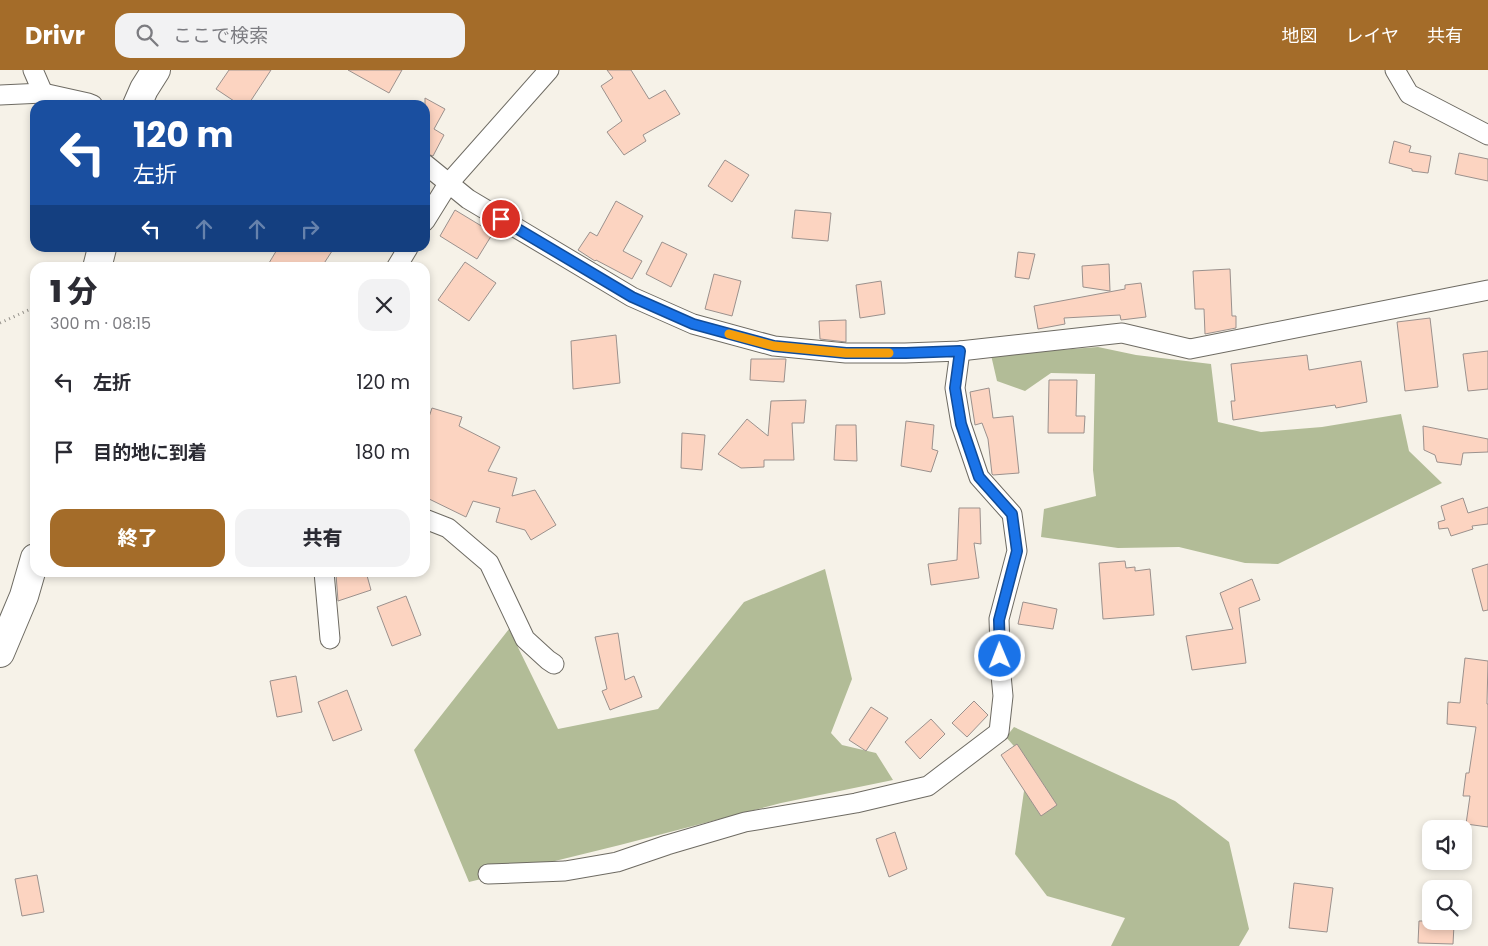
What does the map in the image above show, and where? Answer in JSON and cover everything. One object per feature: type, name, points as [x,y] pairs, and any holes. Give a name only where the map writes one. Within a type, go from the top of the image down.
[{"type":"main road","points":[[140,100],[144,89],[156,70]]},
{"type":"main road","points":[[0,654],[24,596],[30,575]]},
{"type":"street","points":[[33,70],[44,93]]},
{"type":"street","points":[[430,213],[448,184],[549,70]]},
{"type":"street","points":[[1395,70],[1409,94],[1488,135]]},
{"type":"street","points":[[0,94],[44,93],[75,100]]},
{"type":"street","points":[[430,168],[468,200],[632,297],[693,324],[774,346],[846,353],[960,351],[1122,333],[1190,348],[1488,290]]},
{"type":"street","points":[[488,874],[565,871],[617,862],[745,822],[856,804],[928,786],[999,732],[1003,696],[999,620],[1017,551],[1012,514],[979,477],[961,424],[955,388],[960,351]]},
{"type":"street","points":[[430,521],[448,528],[489,563],[525,639],[554,664]]},
{"type":"street","points":[[324,577],[330,639]]},
{"type":"path","points":[[0,323],[30,309]]},
{"type":"green space","points":[[1098,347],[1136,355],[1211,364],[1218,422],[1261,432],[1322,427],[1401,414],[1409,451],[1442,483],[1278,564],[1245,563],[1179,547],[1118,548],[1041,537],[1044,509],[1096,496],[1093,470],[1095,374],[1051,373],[1025,391],[997,381],[991,355]]},
{"type":"green space","points":[[825,569],[852,679],[831,733],[842,745],[876,753],[893,780],[781,803],[469,882],[414,750],[509,629],[558,729],[658,709],[744,602]]},
{"type":"green space","points":[[1014,727],[1175,801],[1229,842],[1249,929],[1239,946],[1111,946],[1125,918],[1047,896],[1015,854],[1026,777],[1032,767],[1006,737]]},
{"type":"building","points":[[229,70],[271,70],[251,100],[232,100],[216,89]]},
{"type":"building","points":[[348,70],[402,70],[389,93]]},
{"type":"building","points":[[607,70],[631,70],[649,99],[665,90],[680,114],[643,135],[646,141],[624,155],[607,132],[622,121],[601,86],[613,78]]},
{"type":"building","points":[[430,101],[445,109],[434,129],[444,135],[433,156],[430,155]]},
{"type":"building","points":[[1394,141],[1411,146],[1409,152],[1431,156],[1428,173],[1412,171],[1412,169],[1389,163]]},
{"type":"building","points":[[1459,153],[1488,159],[1488,181],[1455,174]]},
{"type":"building","points":[[725,160],[749,175],[732,202],[708,186]]},
{"type":"building","points":[[616,201],[643,216],[623,251],[642,261],[632,279],[595,261],[578,250],[590,232],[597,236]]},
{"type":"building","points":[[455,210],[493,233],[477,259],[440,236]]},
{"type":"building","points":[[795,210],[831,213],[828,241],[792,238]]},
{"type":"building","points":[[662,242],[687,254],[671,287],[646,274]]},
{"type":"building","points":[[276,252],[331,252],[325,262],[270,262]]},
{"type":"building","points":[[1018,252],[1035,254],[1029,279],[1015,277]]},
{"type":"building","points":[[465,262],[496,283],[469,321],[438,300]]},
{"type":"building","points":[[1109,264],[1110,291],[1083,287],[1082,266]]},
{"type":"building","points":[[1230,269],[1232,316],[1236,316],[1236,328],[1205,334],[1204,309],[1195,309],[1193,271]]},
{"type":"building","points":[[714,274],[741,281],[732,316],[705,309]]},
{"type":"building","points":[[881,281],[885,314],[860,318],[856,285]]},
{"type":"building","points":[[1141,283],[1146,317],[1121,320],[1120,315],[1064,318],[1065,324],[1038,329],[1034,306],[1125,289],[1125,285]]},
{"type":"building","points":[[1430,318],[1438,387],[1405,391],[1397,322]]},
{"type":"building","points":[[846,320],[846,342],[820,339],[819,321]]},
{"type":"building","points":[[616,335],[620,383],[573,389],[571,341]]},
{"type":"building","points":[[1488,351],[1488,389],[1468,391],[1463,354]]},
{"type":"building","points":[[1307,355],[1309,370],[1361,361],[1367,402],[1336,408],[1335,405],[1233,420],[1231,401],[1235,401],[1231,364]]},
{"type":"building","points":[[751,359],[786,359],[784,382],[750,380]]},
{"type":"building","points":[[1049,380],[1077,380],[1076,416],[1085,416],[1084,433],[1048,433]]},
{"type":"building","points":[[989,388],[993,418],[1013,416],[1019,473],[992,474],[988,439],[982,423],[975,425],[970,392]]},
{"type":"building","points":[[806,400],[804,423],[792,423],[794,460],[764,460],[764,467],[741,468],[718,454],[747,419],[768,436],[771,401]]},
{"type":"building","points":[[432,408],[462,417],[459,426],[500,447],[488,471],[517,478],[512,496],[535,490],[556,525],[531,540],[525,530],[496,522],[500,508],[473,501],[466,517],[430,499],[430,414]]},
{"type":"building","points":[[906,421],[934,425],[932,449],[938,451],[931,472],[901,466]]},
{"type":"building","points":[[836,425],[856,425],[857,461],[834,460]]},
{"type":"building","points":[[1423,426],[1488,439],[1488,452],[1463,453],[1461,465],[1437,462],[1435,455],[1424,450]]},
{"type":"building","points":[[682,433],[705,435],[702,470],[681,468]]},
{"type":"building","points":[[1463,498],[1468,513],[1488,507],[1488,524],[1472,526],[1473,529],[1451,536],[1448,528],[1439,529],[1438,522],[1445,520],[1441,506]]},
{"type":"building","points":[[959,508],[980,508],[981,544],[974,543],[979,578],[931,585],[928,564],[957,560]]},
{"type":"building","points":[[1125,561],[1126,568],[1135,567],[1135,571],[1150,569],[1154,615],[1103,619],[1099,563]]},
{"type":"building","points":[[1488,564],[1488,610],[1483,611],[1472,569]]},
{"type":"building","points":[[336,577],[367,577],[371,590],[338,601]]},
{"type":"building","points":[[1252,579],[1260,600],[1239,608],[1246,663],[1192,670],[1186,636],[1233,629],[1220,593]]},
{"type":"building","points":[[406,596],[421,635],[392,646],[377,607]]},
{"type":"building","points":[[1023,602],[1057,609],[1053,629],[1018,624]]},
{"type":"building","points":[[618,633],[625,680],[634,676],[642,697],[610,710],[602,691],[607,689],[595,637]]},
{"type":"building","points":[[1465,658],[1488,661],[1488,827],[1472,825],[1472,820],[1467,820],[1470,796],[1463,796],[1466,773],[1469,773],[1476,727],[1447,724],[1448,702],[1460,703]]},
{"type":"building","points":[[296,676],[302,712],[277,717],[270,681]]},
{"type":"building","points":[[347,690],[362,730],[333,741],[318,702]]},
{"type":"building","points":[[974,701],[988,715],[967,737],[952,723]]},
{"type":"building","points":[[871,707],[888,718],[866,751],[849,740]]},
{"type":"building","points":[[931,719],[945,734],[920,759],[905,742]]},
{"type":"building","points":[[1017,744],[1057,805],[1041,816],[1001,755]]},
{"type":"building","points":[[895,832],[907,869],[889,877],[876,839]]},
{"type":"building","points":[[37,875],[44,912],[22,916],[15,879]]},
{"type":"building","points":[[1294,883],[1333,888],[1327,932],[1289,928]]},
{"type":"building","points":[[1419,921],[1422,921],[1422,930],[1454,930],[1453,944],[1418,943]]},
{"type":"slow traffic","points":[[729,334],[774,346],[846,353],[889,353]]},
{"type":"route","points":[[501,219],[632,297],[693,324],[774,346],[846,353],[960,351],[955,388],[961,424],[979,477],[1012,514],[1017,551],[999,620],[1000,656]]}]
